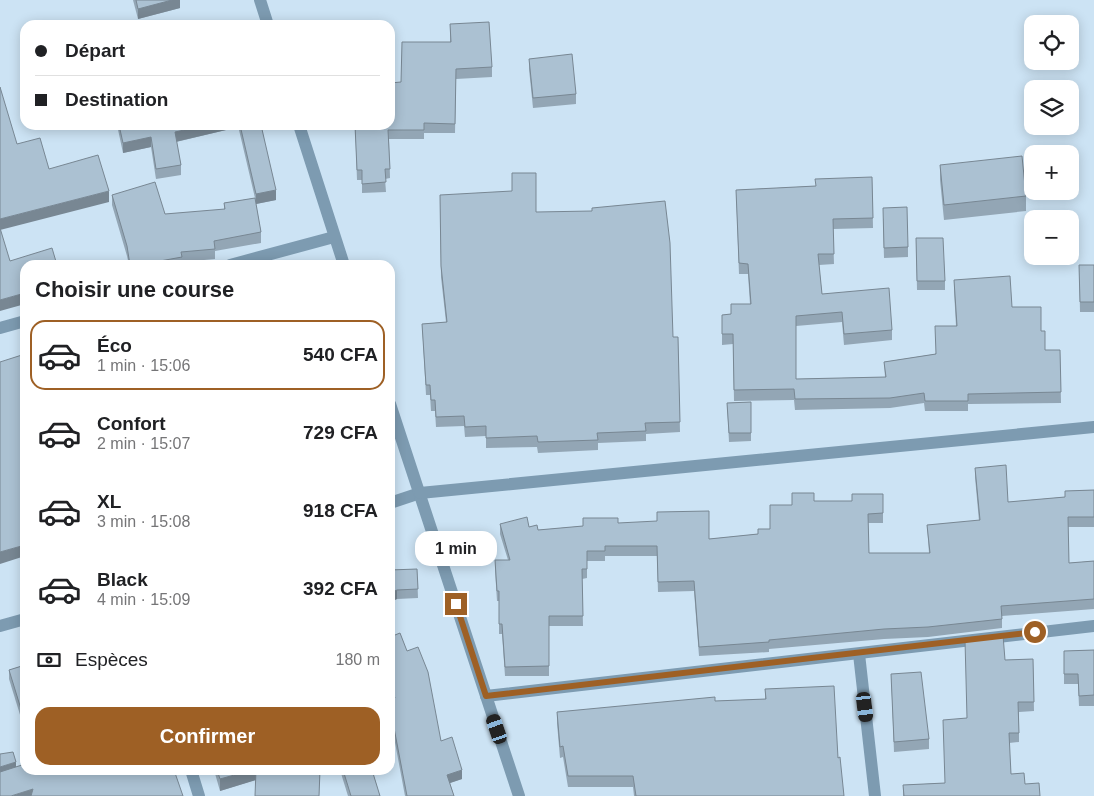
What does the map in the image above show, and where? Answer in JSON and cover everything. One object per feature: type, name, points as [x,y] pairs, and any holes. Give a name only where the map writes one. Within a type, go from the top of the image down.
[{"type":"street","points":[[260,0],[266,20]]},
{"type":"street","points":[[301,130],[342,260]]},
{"type":"street","points":[[248,260],[334,236]]},
{"type":"street","points":[[0,328],[20,322]]},
{"type":"street","points":[[395,419],[520,796]]},
{"type":"street","points":[[395,501],[420,493],[1094,427]]},
{"type":"street","points":[[0,626],[20,620]]},
{"type":"street","points":[[486,696],[1094,626]]},
{"type":"street","points":[[859,654],[875,796]]},
{"type":"street","points":[[193,775],[199,796]]},
{"type":"building","points":[[136,0],[172,0],[138,9]]},
{"type":"building","points":[[489,22],[492,67],[456,69],[455,124],[424,123],[424,130],[395,130],[395,83],[401,82],[402,42],[451,42],[450,24]]},
{"type":"building","points":[[572,54],[576,94],[533,98],[529,59]]},
{"type":"building","points":[[0,87],[17,144],[40,138],[49,169],[98,155],[109,191],[0,219]]},
{"type":"building","points":[[120,130],[184,130],[175,132],[181,165],[156,169],[151,137],[123,143]]},
{"type":"building","points":[[241,130],[262,130],[276,190],[256,194]]},
{"type":"building","points":[[355,130],[388,130],[390,169],[385,169],[386,182],[362,184],[362,170],[357,170]]},
{"type":"building","points":[[1022,156],[1024,196],[944,205],[940,165]]},
{"type":"building","points":[[512,173],[536,173],[536,212],[592,211],[592,208],[665,201],[670,243],[673,337],[678,337],[680,422],[645,423],[646,431],[597,433],[598,440],[538,442],[537,436],[486,438],[486,426],[465,427],[464,416],[436,417],[435,400],[431,400],[430,385],[426,385],[422,324],[447,322],[441,266],[440,195],[512,191]]},
{"type":"building","points":[[872,177],[873,218],[833,219],[834,254],[818,254],[822,294],[889,288],[892,330],[844,334],[842,312],[796,316],[796,379],[886,377],[884,362],[936,354],[935,326],[957,326],[954,280],[1010,276],[1012,307],[1041,307],[1041,331],[1045,331],[1045,350],[1060,350],[1061,392],[968,394],[968,401],[925,401],[924,393],[890,398],[795,399],[794,389],[734,390],[733,334],[722,334],[722,315],[731,314],[731,304],[751,304],[748,264],[739,263],[736,190],[816,186],[815,179]]},
{"type":"building","points":[[155,182],[165,214],[225,209],[224,203],[255,198],[261,232],[214,241],[215,249],[181,252],[182,257],[166,260],[129,260],[112,195]]},
{"type":"building","points":[[907,207],[908,247],[884,248],[883,208]]},
{"type":"building","points":[[0,228],[10,261],[52,248],[56,260],[20,260],[20,294],[0,300]]},
{"type":"building","points":[[916,238],[943,238],[945,281],[917,281]]},
{"type":"building","points":[[1079,265],[1094,265],[1094,302],[1080,302]]},
{"type":"building","points":[[20,356],[20,546],[0,552],[0,362]]},
{"type":"building","points":[[751,402],[751,433],[729,433],[727,403]]},
{"type":"building","points":[[1006,465],[1008,502],[1065,497],[1065,491],[1094,490],[1094,517],[1068,517],[1069,563],[1094,561],[1094,599],[1001,606],[1002,619],[699,647],[694,581],[658,582],[657,546],[605,546],[605,551],[587,551],[587,569],[582,569],[583,616],[549,616],[549,666],[505,667],[502,624],[499,624],[499,591],[497,591],[495,560],[510,560],[500,524],[527,517],[529,527],[537,525],[538,530],[583,526],[583,518],[618,518],[618,523],[657,521],[657,512],[709,511],[709,539],[758,534],[758,529],[770,529],[770,505],[792,505],[792,493],[814,493],[814,501],[852,501],[852,494],[883,494],[883,513],[868,514],[869,553],[930,553],[927,525],[980,520],[975,468]]},
{"type":"building","points":[[417,569],[418,589],[395,591],[395,570]]},
{"type":"building","points":[[400,633],[407,651],[418,647],[428,672],[441,741],[452,737],[462,770],[447,775],[454,796],[407,796],[395,733],[395,635]]},
{"type":"building","points":[[1003,635],[1005,660],[1033,659],[1034,702],[1018,702],[1019,733],[1009,733],[1011,774],[1024,773],[1025,784],[1039,783],[1040,796],[904,796],[903,785],[945,783],[943,720],[967,718],[965,640]]},
{"type":"building","points":[[1094,650],[1094,695],[1079,696],[1078,674],[1064,674],[1064,651]]},
{"type":"building","points":[[20,667],[20,706],[9,670]]},
{"type":"building","points":[[921,672],[929,739],[894,742],[891,674]]},
{"type":"building","points":[[834,686],[838,758],[840,757],[844,796],[636,796],[633,776],[568,776],[563,746],[560,747],[557,712],[715,697],[715,701],[766,699],[765,689]]},
{"type":"building","points":[[13,752],[16,762],[0,767],[0,754]]},
{"type":"building","points":[[20,766],[20,775],[176,775],[183,796],[31,796],[33,789],[11,796],[0,796],[0,772]]},
{"type":"building","points":[[219,775],[234,775],[220,779]]},
{"type":"building","points":[[256,775],[320,775],[319,796],[255,796]]},
{"type":"building","points":[[345,775],[374,775],[380,796],[351,796]]},
{"type":"route","points":[[456,604],[486,696],[1035,632]]}]
